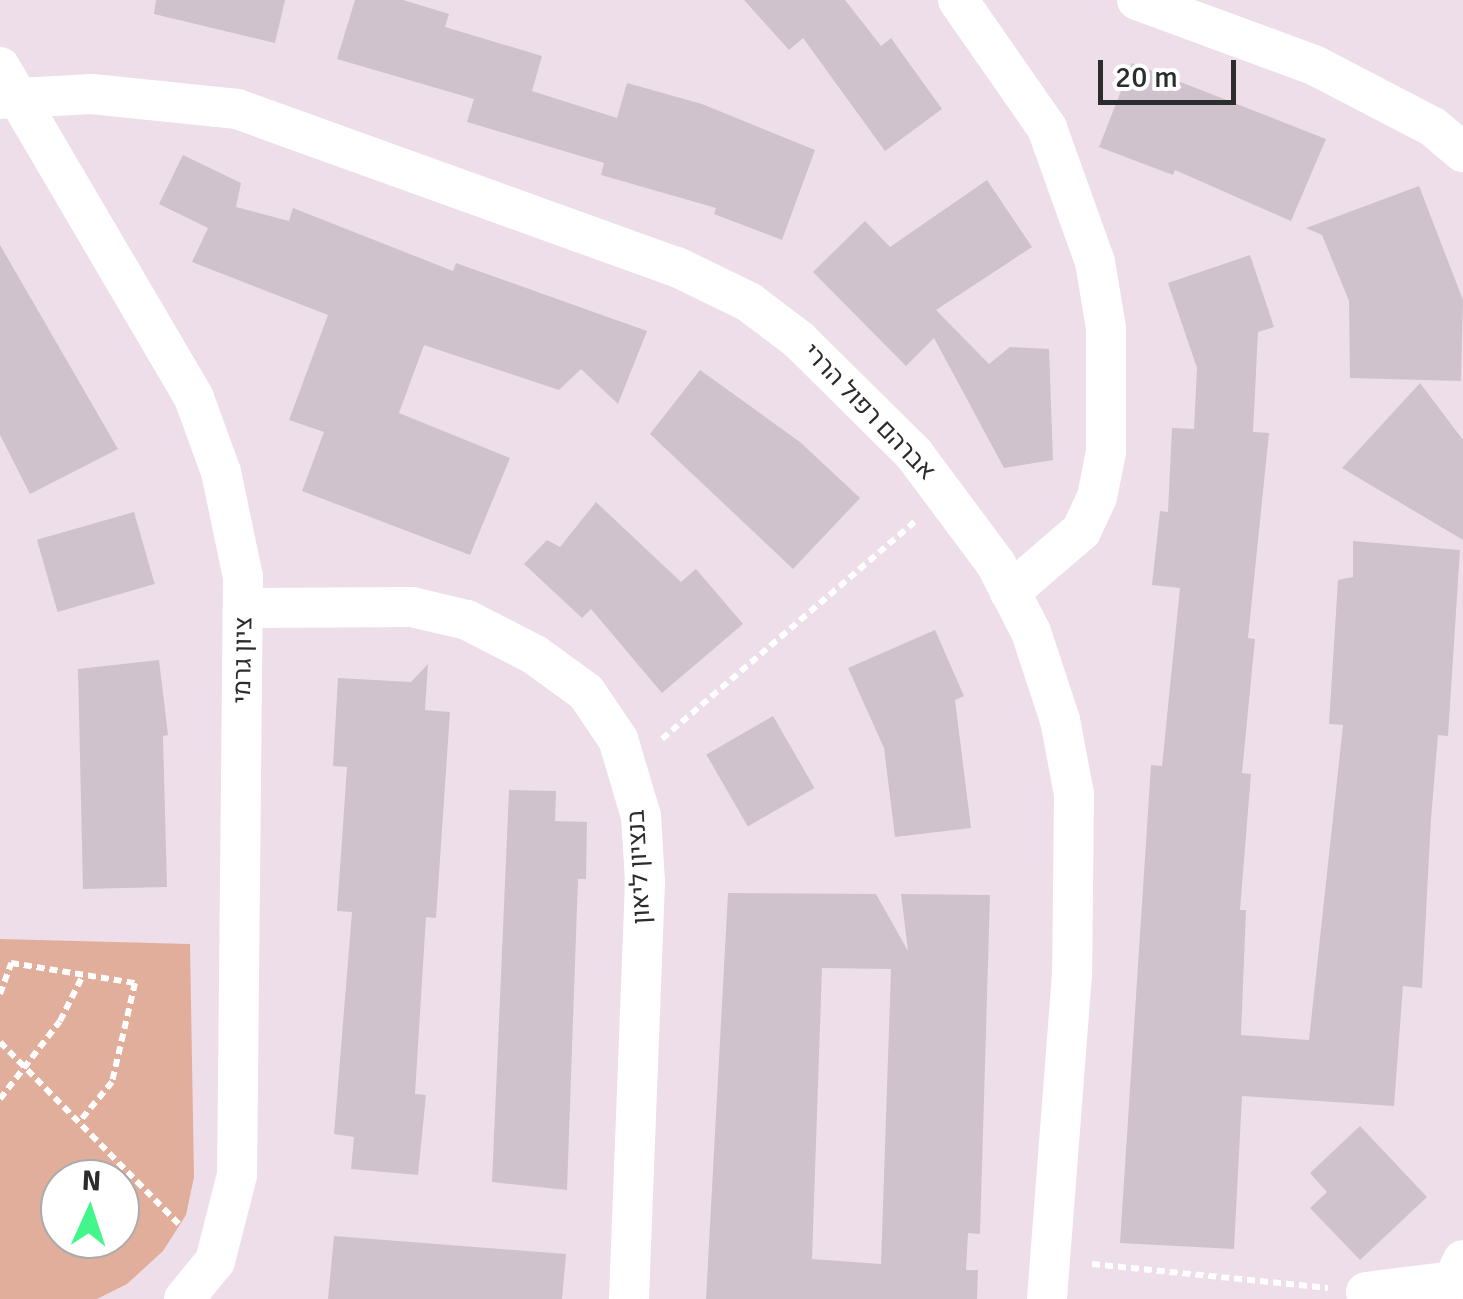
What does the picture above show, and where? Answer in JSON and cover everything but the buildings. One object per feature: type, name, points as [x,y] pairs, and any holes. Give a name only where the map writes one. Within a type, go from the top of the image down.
[{"type":"street","points":[[958,0],[1046,128],[1095,262],[1106,328],[1106,452],[1097,497],[1081,531],[1010,592]]},
{"type":"street","points":[[1137,0],[1314,65],[1432,127],[1463,152]]},
{"type":"street","name":"אברהם רפול הררי","points":[[6,88],[237,109],[677,267],[749,302],[799,340],[947,494],[1010,592],[1060,720],[1074,794],[1072,974],[1049,1280]]},
{"type":"street","name":"ציון גרמי","points":[[6,88],[194,398],[221,472],[244,608],[237,1176],[215,1261],[184,1299]]},
{"type":"street","name":"בנציון ליאון","points":[[244,608],[412,606],[468,620],[535,655],[586,692],[618,739],[642,816],[645,882],[629,1299]]},
{"type":"street","points":[[1366,1292],[1452,1281],[1463,1260]]},
{"type":"path","points":[[627,769],[947,494]]},
{"type":"path","points":[[0,994],[11,963],[135,983],[112,1082],[78,1122]]},
{"type":"path","points":[[0,1099],[60,1021],[83,975]]},
{"type":"path","points":[[0,1042],[215,1261]]},
{"type":"path","points":[[1049,1280],[1366,1292]]},
{"type":"shaded area","points":[[0,939],[190,944],[194,1177],[186,1215],[163,1251],[127,1284],[97,1299],[0,1299]]}]
